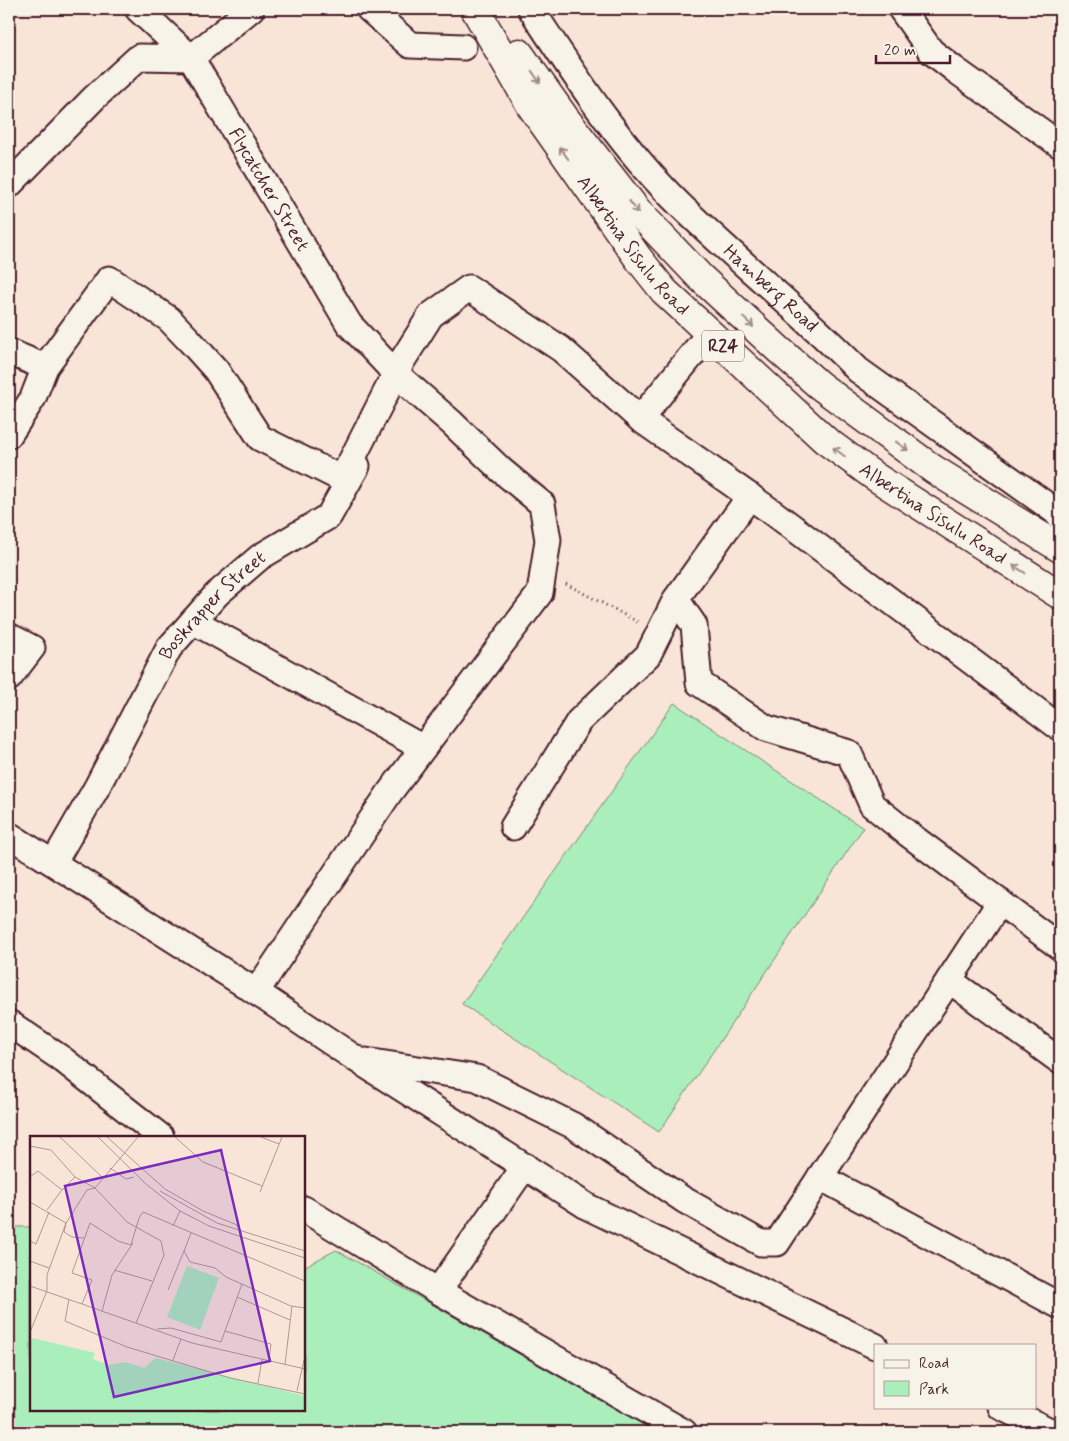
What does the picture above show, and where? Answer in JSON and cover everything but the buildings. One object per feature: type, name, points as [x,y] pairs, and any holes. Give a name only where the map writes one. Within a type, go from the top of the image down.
[{"type":"main road","name":"Albertina Sisulu Road","points":[[474,9],[531,106],[638,258],[664,291],[824,440],[851,461],[1059,590]]},
{"type":"main road","name":"Albertina Sisulu Road","points":[[487,9],[565,118],[633,205],[700,277],[819,385],[933,469],[1060,548]]},
{"type":"street","name":"Flycatcher Street","points":[[138,9],[190,58],[349,324],[399,377],[452,423],[501,470],[542,504],[548,540],[540,593],[390,792],[256,992]]},
{"type":"street","points":[[9,185],[94,98],[139,57],[190,58],[251,9]]},
{"type":"street","points":[[369,9],[410,45],[463,47]]},
{"type":"street","name":"Hamberg Road","points":[[532,9],[580,84],[644,167],[679,204],[833,344],[858,370],[1055,511],[1060,517]]},
{"type":"street","points":[[901,9],[931,51],[1060,145]]},
{"type":"street","points":[[9,434],[33,398],[45,367],[109,279],[169,319],[190,341],[216,370],[260,438],[342,479],[399,377],[402,361],[431,315],[469,288],[561,349],[640,419],[750,496],[1060,728]]},
{"type":"street","points":[[640,419],[709,334]]},
{"type":"street","points":[[9,352],[45,367]]},
{"type":"street","name":"Boskrapper Street","points":[[54,862],[97,787],[169,648],[217,594],[260,557],[329,516],[374,436],[399,377]]},
{"type":"street","points":[[513,827],[579,721],[648,655],[676,599],[750,496]]},
{"type":"street","points":[[676,599],[694,625],[699,683],[766,728],[849,753],[872,805],[907,834],[1060,947]]},
{"type":"street","points":[[193,621],[423,748]]},
{"type":"street","points":[[9,636],[32,648],[9,678]]},
{"type":"street","points":[[9,835],[54,862],[356,1059],[588,1207],[874,1346]]},
{"type":"street","points":[[356,1059],[477,1078],[574,1126],[684,1200],[761,1243],[777,1243],[1000,902]]},
{"type":"street","points":[[949,980],[1060,1061]]},
{"type":"street","points":[[9,1024],[62,1059],[160,1136]]},
{"type":"street","points":[[438,1291],[525,1166]]},
{"type":"street","points":[[820,1177],[1060,1306]]},
{"type":"street","points":[[305,1210],[438,1291],[684,1432]]},
{"type":"street","points":[[1012,1419],[1052,1432]]},
{"type":"green space","points":[[674,703],[863,828],[659,1132],[462,1004]]},
{"type":"green space","points":[[9,1222],[15,1227],[30,1227],[30,1411],[305,1411],[305,1266],[336,1250],[657,1432],[9,1432]]}]
